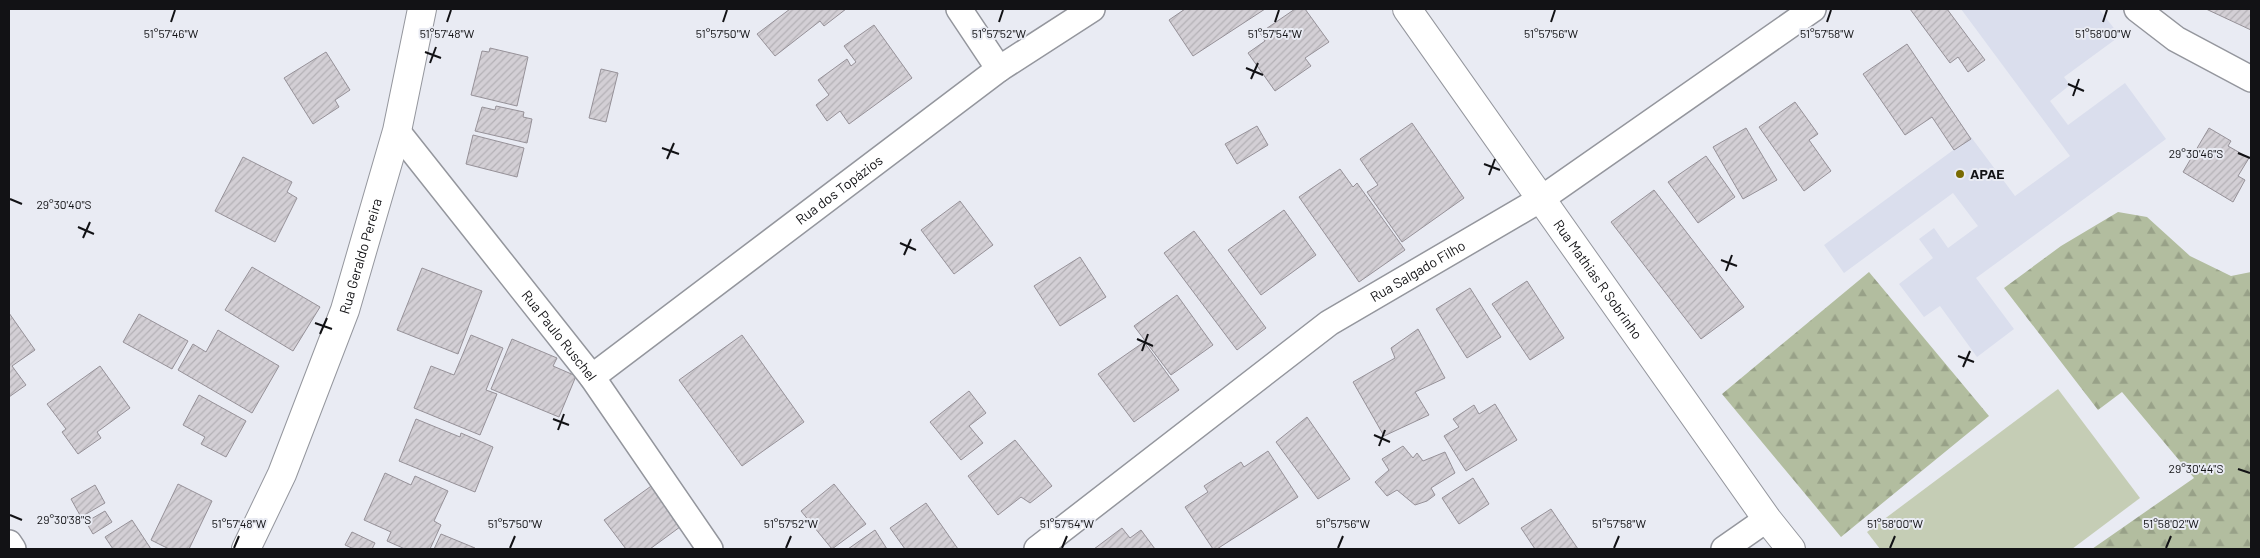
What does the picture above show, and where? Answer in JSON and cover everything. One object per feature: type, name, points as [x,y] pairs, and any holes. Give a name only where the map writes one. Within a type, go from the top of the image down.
[{"type":"main road","name":"Rua Geraldo Pereira","points":[[246,549],[282,474],[345,310],[397,131],[422,9]]},
{"type":"main road","name":"Rua Mathias R Sobrinho","points":[[1407,9],[1768,520],[1791,549]]},
{"type":"street","points":[[959,9],[999,69]]},
{"type":"street","name":"Rua dos Topázios","points":[[592,377],[999,69],[1092,9]]},
{"type":"street","name":"Rua Salgado Filho","points":[[1037,549],[1328,323],[1541,199],[1813,9]]},
{"type":"street","points":[[2137,9],[2176,39],[2251,79]]},
{"type":"street","name":"Rua Paulo Ruschel","points":[[397,131],[592,377],[710,549]]},
{"type":"street","points":[[1724,549],[1768,520]]},
{"type":"street","points":[[9,543],[13,549]]},
{"type":"shaded area","name":"APAE","points":[[1961,9],[2099,9],[2120,36],[2064,77],[2070,85],[2050,101],[2068,125],[2125,83],[2166,139],[1976,278],[2014,329],[1977,357],[1940,306],[1924,317],[1899,284],[1933,258],[1919,239],[1934,228],[1948,248],[1978,226],[1953,193],[1844,273],[1824,245],[1971,137],[2015,196],[2070,156]]},
{"type":"green space","points":[[2118,212],[2147,217],[2190,256],[2231,276],[2251,272],[2251,549],[2092,549],[2194,478],[2122,392],[2098,410],[2004,288],[2061,246]]},
{"type":"green space","points":[[1869,272],[1989,416],[1841,537],[1722,394]]},
{"type":"green space","points":[[2058,389],[2140,498],[2072,549],[1880,549],[1867,532]]},
{"type":"building","points":[[790,9],[846,9],[824,26],[820,21],[775,56],[757,34]]},
{"type":"building","points":[[1185,9],[1265,9],[1193,56],[1169,20]]},
{"type":"building","points":[[1295,9],[1305,9],[1329,42],[1305,58],[1311,66],[1275,91],[1248,53],[1265,41],[1260,33]]},
{"type":"building","points":[[1910,9],[1947,9],[1985,60],[1968,72],[1958,57],[1950,63]]},
{"type":"building","points":[[2206,9],[2251,9],[2251,30]]},
{"type":"building","points":[[874,25],[912,78],[849,124],[840,111],[827,121],[816,105],[829,95],[818,80],[847,59],[851,66],[856,62],[844,46]]},
{"type":"building","points":[[1907,44],[1971,139],[1954,150],[1932,117],[1905,135],[1863,74]]},
{"type":"building","points":[[490,48],[528,57],[517,106],[471,95],[482,51],[489,52]]},
{"type":"building","points":[[326,52],[350,90],[335,100],[339,107],[313,124],[284,78]]},
{"type":"building","points":[[601,69],[618,73],[606,122],[589,118]]},
{"type":"building","points":[[1795,102],[1818,134],[1809,140],[1831,171],[1804,191],[1759,127]]},
{"type":"building","points":[[496,106],[524,112],[523,117],[532,119],[527,143],[475,131],[482,107],[495,110]]},
{"type":"building","points":[[1412,123],[1464,198],[1402,242],[1367,192],[1378,185],[1360,159]]},
{"type":"building","points":[[1257,126],[1268,145],[1237,164],[1225,144]]},
{"type":"building","points":[[1746,128],[1777,180],[1743,199],[1713,147]]},
{"type":"building","points":[[2209,128],[2231,141],[2228,146],[2249,158],[2238,176],[2245,180],[2233,202],[2183,172]]},
{"type":"building","points":[[473,135],[524,148],[517,177],[466,164]]},
{"type":"building","points":[[1706,156],[1735,197],[1698,223],[1668,182]]},
{"type":"building","points":[[243,157],[292,182],[287,192],[297,198],[275,242],[215,211]]},
{"type":"building","points":[[1340,169],[1353,187],[1357,183],[1405,250],[1359,282],[1299,197]]},
{"type":"building","points":[[1654,190],[1744,307],[1701,339],[1611,222]]},
{"type":"building","points":[[960,201],[993,245],[954,274],[921,230]]},
{"type":"building","points":[[1284,210],[1316,255],[1261,295],[1228,250]]},
{"type":"building","points":[[1194,231],[1266,328],[1237,350],[1164,253]]},
{"type":"building","points":[[1080,257],[1106,297],[1060,326],[1034,286]]},
{"type":"building","points":[[252,267],[320,307],[293,351],[225,310]]},
{"type":"building","points":[[422,268],[482,291],[458,354],[397,330]]},
{"type":"building","points":[[1527,281],[1564,338],[1530,360],[1492,304]]},
{"type":"building","points":[[1470,288],[1501,337],[1467,358],[1436,309]]},
{"type":"building","points":[[1177,295],[1213,345],[1171,375],[1134,326]]},
{"type":"building","points":[[9,313],[35,350],[12,366],[26,385],[9,397]]},
{"type":"building","points":[[139,314],[188,341],[172,369],[123,342]]},
{"type":"building","points":[[1418,329],[1445,378],[1415,392],[1429,415],[1384,436],[1353,382],[1395,358],[1391,348]]},
{"type":"building","points":[[218,330],[279,366],[252,413],[178,370],[193,344],[206,352]]},
{"type":"building","points":[[471,335],[503,348],[486,390],[497,394],[480,435],[414,408],[431,366],[454,375]]},
{"type":"building","points":[[742,335],[804,422],[742,466],[679,380]]},
{"type":"building","points":[[512,339],[557,358],[553,366],[576,376],[559,417],[491,389]]},
{"type":"building","points":[[1144,342],[1179,390],[1134,422],[1098,374]]},
{"type":"building","points":[[100,366],[130,408],[97,432],[101,438],[78,454],[62,432],[66,429],[47,404]]},
{"type":"building","points":[[969,391],[986,413],[969,426],[983,443],[961,460],[930,422]]},
{"type":"building","points":[[199,395],[246,421],[226,457],[201,444],[205,437],[183,425]]},
{"type":"building","points":[[1495,404],[1517,440],[1466,471],[1444,436],[1459,427],[1453,419],[1474,405],[1479,414]]},
{"type":"building","points":[[1307,417],[1350,479],[1318,499],[1276,442]]},
{"type":"building","points":[[416,419],[460,437],[461,433],[493,447],[475,492],[399,461]]},
{"type":"building","points":[[1015,440],[1052,486],[1030,503],[1021,497],[998,515],[968,476]]},
{"type":"building","points":[[1403,446],[1413,458],[1417,453],[1423,461],[1445,452],[1455,473],[1431,488],[1435,495],[1427,501],[1415,505],[1397,490],[1387,496],[1375,482],[1389,470],[1382,459]]},
{"type":"building","points":[[1268,451],[1298,497],[1217,549],[1213,549],[1185,507],[1208,492],[1204,486],[1241,462],[1244,467]]},
{"type":"building","points":[[385,473],[411,485],[415,476],[448,491],[434,521],[441,525],[430,549],[405,549],[387,541],[391,532],[364,520]]},
{"type":"building","points":[[1473,478],[1489,504],[1459,524],[1442,498]]},
{"type":"building","points":[[178,484],[212,501],[189,549],[169,549],[151,540]]},
{"type":"building","points":[[654,484],[684,524],[650,549],[626,549],[604,520]]},
{"type":"building","points":[[834,484],[866,524],[832,549],[801,511]]},
{"type":"building","points":[[95,485],[105,503],[81,517],[71,499]]},
{"type":"building","points":[[926,503],[958,549],[905,549],[890,528]]},
{"type":"building","points":[[1551,509],[1578,549],[1535,549],[1521,528]]},
{"type":"building","points":[[105,511],[112,522],[93,534],[86,522]]},
{"type":"building","points":[[132,520],[151,549],[113,549],[105,537]]},
{"type":"building","points":[[1122,528],[1130,538],[1141,530],[1155,549],[1094,549]]},
{"type":"building","points":[[875,530],[887,549],[848,549]]},
{"type":"building","points":[[352,532],[375,543],[372,549],[354,549],[345,545]]},
{"type":"building","points":[[441,534],[475,548],[475,549],[434,549]]},
{"type":"place","name":"APAE","points":[[1960,174]]}]
